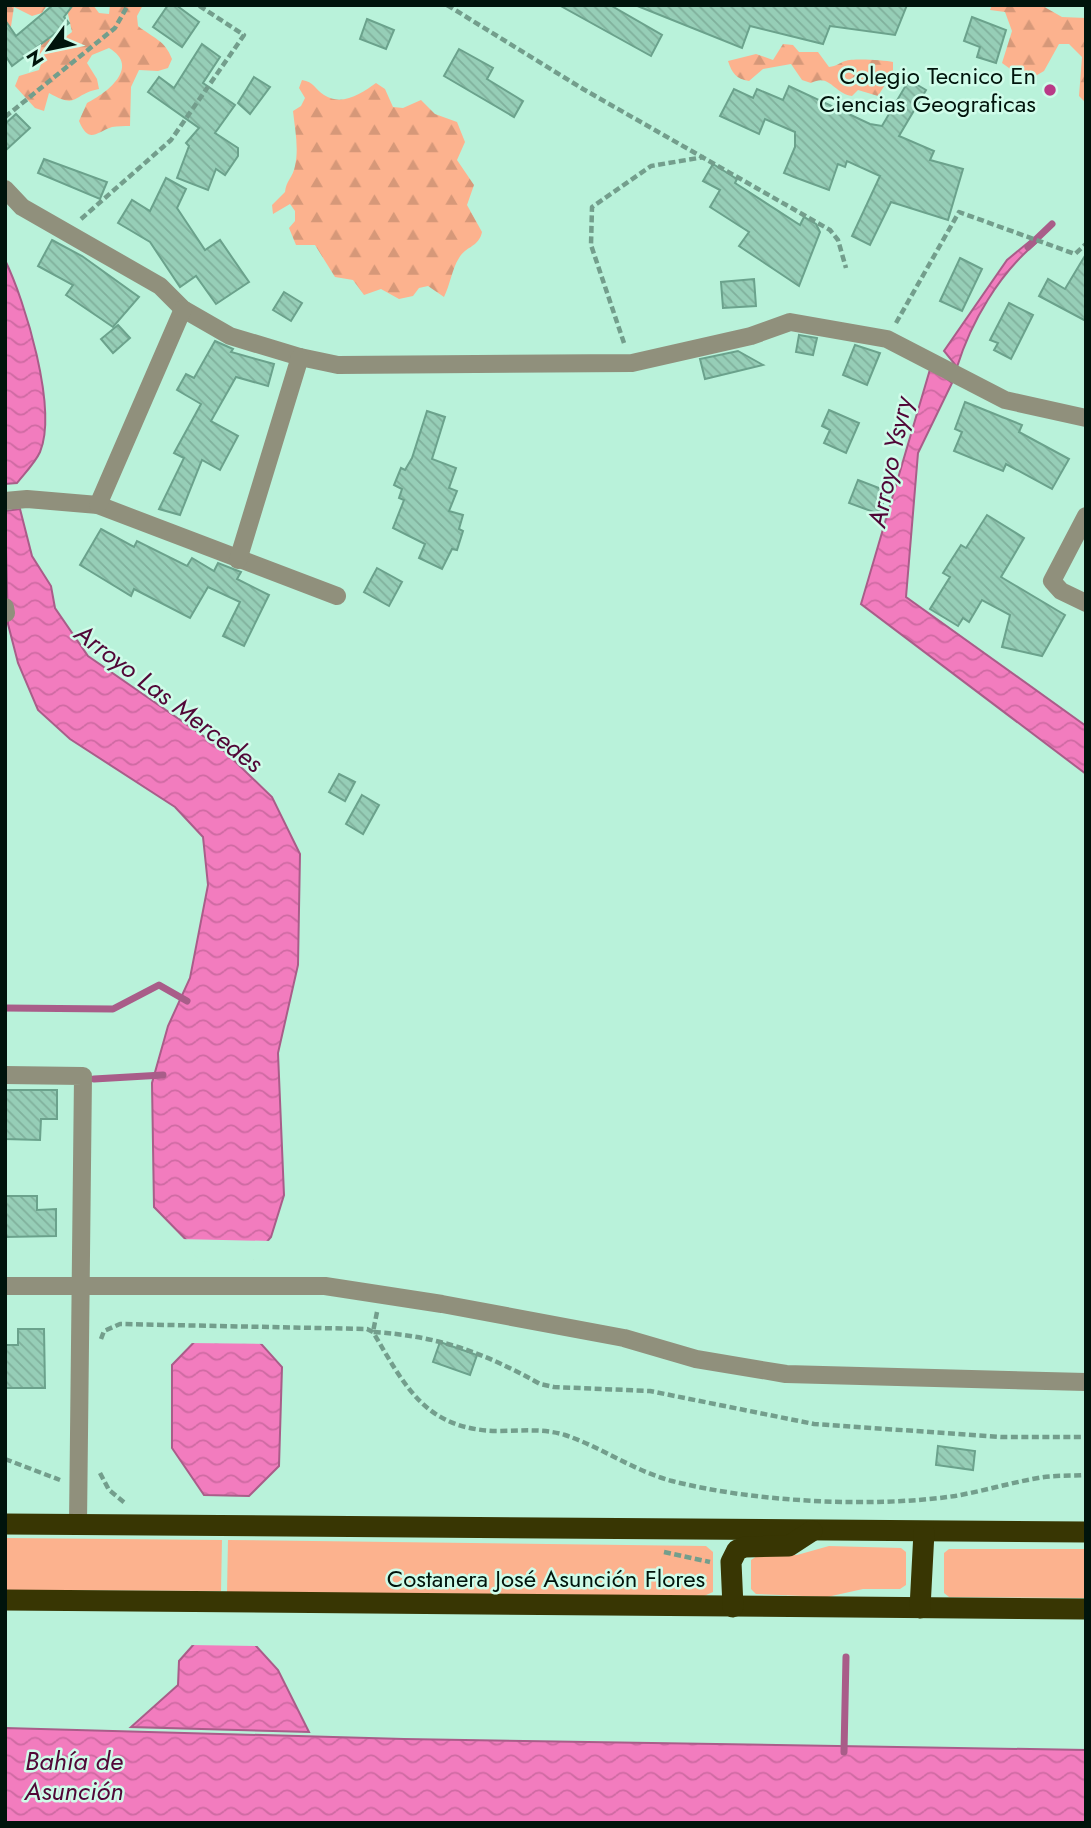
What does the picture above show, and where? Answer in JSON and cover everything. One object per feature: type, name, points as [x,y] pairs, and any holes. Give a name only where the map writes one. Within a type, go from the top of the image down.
[{"type":"highway","name":"Costanera José Asunción Flores","points":[[5,1524],[1086,1532]]},
{"type":"highway","points":[[733,1606],[731,1562],[737,1550],[745,1546],[789,1546],[812,1531]]},
{"type":"highway","points":[[920,1608],[924,1532]]},
{"type":"highway","name":"Costanera José Asunción Flores","points":[[5,1600],[1086,1609]]},
{"type":"street","points":[[5,189],[22,206],[160,286],[183,309],[230,336],[300,357],[338,365],[632,363],[751,336],[790,322],[887,339],[1005,400],[1086,418]]},
{"type":"street","points":[[98,505],[183,309]]},
{"type":"street","points":[[238,560],[300,357]]},
{"type":"street","points":[[5,501],[27,499],[98,505],[337,597]]},
{"type":"street","points":[[1086,516],[1052,581],[1061,591],[1086,603]]},
{"type":"street","points":[[5,1075],[83,1076],[83,1287],[78,1524]]},
{"type":"street","points":[[5,1286],[325,1286],[442,1304],[624,1338],[696,1359],[786,1374],[1086,1382]]},
{"type":"path","points":[[5,117],[115,27],[128,5]]},
{"type":"path","points":[[68,231],[171,139],[244,35],[198,5]]},
{"type":"path","points":[[447,5],[583,89],[830,230],[838,240],[846,268]]},
{"type":"path","points":[[632,363],[591,245],[592,207],[651,166],[705,157]]},
{"type":"path","points":[[887,339],[959,212],[1075,254],[1086,244]]},
{"type":"path","points":[[378,1308],[373,1332],[396,1374],[416,1401],[443,1419],[478,1430],[527,1429],[562,1434],[668,1480],[700,1487],[809,1500],[918,1500],[956,1496],[1040,1478],[1086,1475]]},
{"type":"path","points":[[101,1352],[104,1331],[120,1324],[367,1329],[373,1332],[417,1334],[464,1348],[540,1384],[554,1387],[650,1391],[814,1424],[1002,1437],[1086,1437]]},
{"type":"path","points":[[5,1459],[67,1483]]},
{"type":"path","points":[[99,1469],[109,1490],[129,1504]]},
{"type":"green space","points":[[5,5],[47,5],[42,13],[32,16],[14,7],[10,33],[5,35]]},
{"type":"green space","points":[[66,5],[93,5],[99,13],[109,14],[110,5],[143,5],[137,16],[138,26],[162,43],[169,53],[172,59],[168,68],[158,71],[139,70],[131,87],[130,126],[112,127],[89,135],[79,121],[87,103],[118,79],[122,63],[118,55],[109,48],[92,55],[87,63],[97,79],[99,89],[71,101],[49,93],[44,111],[35,108],[15,86],[19,76],[39,70],[42,61],[33,59],[29,49],[45,39],[64,38],[72,32]]},
{"type":"green space","points":[[992,5],[1041,5],[1062,17],[1086,18],[1086,103],[1079,96],[1082,57],[1069,44],[1059,44],[1044,71],[1027,81],[1002,63],[1012,31],[1005,12],[990,10]]},
{"type":"green space","points":[[783,44],[793,45],[799,52],[818,52],[829,67],[849,60],[876,60],[893,62],[893,72],[878,96],[858,90],[852,96],[823,80],[811,83],[802,80],[791,64],[763,69],[749,81],[735,75],[731,69],[728,61],[756,54],[773,60]]},
{"type":"green space","points":[[302,80],[312,84],[324,95],[338,100],[352,97],[376,83],[385,89],[393,107],[403,108],[421,100],[435,114],[457,122],[465,142],[457,160],[474,185],[467,205],[482,232],[478,241],[459,258],[444,297],[428,286],[419,288],[413,296],[399,299],[381,289],[364,295],[353,280],[335,277],[315,245],[296,245],[289,228],[295,221],[295,211],[290,204],[273,214],[272,205],[285,192],[295,166],[297,146],[293,111],[301,106],[305,98],[299,88]]},
{"type":"green space","points":[[5,1538],[222,1540],[221,1591],[5,1590]]},
{"type":"green space","points":[[228,1540],[706,1546],[713,1552],[713,1592],[704,1596],[227,1592]]},
{"type":"green space","points":[[829,1546],[901,1548],[906,1552],[906,1585],[900,1589],[863,1589],[827,1597],[756,1594],[751,1589],[751,1560],[757,1556],[797,1555]]},
{"type":"green space","points":[[949,1549],[1086,1549],[1086,1598],[949,1597],[944,1593],[944,1553]]},
{"type":"water","points":[[1030,241],[1036,243],[998,284],[978,316],[957,367],[944,351],[1007,260]]},
{"type":"water","points":[[5,260],[30,327],[45,410],[44,433],[38,456],[17,483],[5,484]]},
{"type":"water","points":[[931,366],[952,383],[918,453],[906,597],[1086,726],[1086,774],[861,604]]},
{"type":"water","points":[[20,509],[32,556],[51,586],[55,608],[88,656],[222,749],[272,797],[300,854],[298,965],[278,1053],[284,1195],[271,1237],[252,1259],[203,1257],[154,1207],[152,1083],[168,1026],[190,978],[208,885],[203,837],[175,807],[70,739],[38,710],[18,663],[8,624],[5,511]]},
{"type":"water","points":[[203,1333],[254,1336],[282,1367],[279,1466],[249,1496],[204,1495],[172,1448],[172,1365]]},
{"type":"water","points":[[202,1635],[247,1636],[278,1670],[309,1732],[131,1727],[178,1685],[179,1661]]},
{"type":"water","name":"Bahía de Asunción","points":[[5,1728],[404,1739],[1086,1750],[1086,1823],[5,1823]]},
{"type":"pier","points":[[178,1239],[272,1241],[251,1262],[201,1261]]},
{"type":"pier","points":[[203,1330],[255,1333],[267,1344],[188,1343]]},
{"type":"pier","points":[[202,1632],[248,1633],[261,1646],[189,1645]]},
{"type":"building","points":[[53,5],[73,5],[64,17],[69,23],[12,66],[5,55],[5,20],[16,36]]},
{"type":"building","points":[[168,5],[176,5],[199,22],[182,47],[153,27]]},
{"type":"building","points":[[559,5],[610,5],[662,35],[651,56]]},
{"type":"building","points":[[635,5],[907,5],[895,35],[830,26],[823,44],[750,26],[742,48]]},
{"type":"building","points":[[972,17],[1006,30],[996,63],[977,57],[980,47],[964,41]]},
{"type":"building","points":[[367,19],[394,30],[386,49],[360,39]]},
{"type":"building","points":[[202,44],[220,57],[203,83],[235,105],[215,133],[238,148],[238,156],[225,175],[216,169],[208,190],[177,178],[189,146],[186,143],[199,128],[148,92],[159,77],[174,88]]},
{"type":"building","points":[[459,49],[493,68],[487,79],[523,101],[514,117],[444,76]]},
{"type":"building","points":[[254,77],[270,87],[250,114],[238,103]]},
{"type":"building","points":[[909,80],[926,90],[899,136],[934,151],[930,160],[963,169],[948,220],[891,202],[870,245],[852,236],[880,176],[847,161],[845,167],[838,164],[829,190],[794,177],[784,173],[795,147],[795,132],[765,119],[759,134],[720,116],[734,89],[753,98],[757,89],[783,100],[789,86],[870,124],[882,126]]},
{"type":"building","points":[[16,114],[30,128],[5,151],[5,124]]},
{"type":"building","points":[[44,159],[107,182],[100,199],[38,173]]},
{"type":"building","points":[[713,164],[737,179],[735,183],[800,225],[804,217],[816,224],[820,232],[799,286],[739,246],[749,232],[710,207],[720,190],[703,181]]},
{"type":"building","points":[[166,178],[186,189],[177,208],[205,250],[220,240],[249,282],[216,304],[196,276],[180,287],[150,242],[118,223],[132,200],[150,211]]},
{"type":"building","points":[[52,240],[82,256],[139,297],[113,327],[66,295],[73,285],[38,266]]},
{"type":"building","points":[[1086,254],[1086,321],[1039,296],[1048,279],[1065,289]]},
{"type":"building","points":[[960,258],[982,269],[962,311],[940,301]]},
{"type":"building","points":[[754,279],[756,306],[723,308],[721,282]]},
{"type":"building","points":[[284,292],[302,303],[291,321],[273,310]]},
{"type":"building","points":[[1009,303],[1033,315],[1011,359],[994,350],[998,343],[990,340]]},
{"type":"building","points":[[118,325],[130,338],[113,353],[101,339]]},
{"type":"building","points":[[799,335],[817,338],[813,355],[796,352]]},
{"type":"building","points":[[215,341],[233,349],[231,352],[274,364],[268,386],[236,377],[211,421],[238,436],[220,470],[202,460],[180,515],[159,509],[184,458],[174,453],[201,404],[177,390],[186,374],[194,378]]},
{"type":"building","points":[[855,345],[880,353],[867,385],[843,375]]},
{"type":"building","points":[[738,351],[763,365],[705,379],[700,359]]},
{"type":"building","points":[[965,402],[1022,425],[1019,432],[1069,459],[1052,489],[1006,464],[1003,471],[954,451],[962,432],[955,429]]},
{"type":"building","points":[[829,410],[859,423],[846,453],[824,443],[830,430],[822,426]]},
{"type":"building","points":[[427,411],[445,417],[432,459],[456,468],[449,488],[457,491],[449,511],[463,515],[459,529],[463,531],[457,550],[452,549],[442,569],[419,558],[425,544],[393,528],[404,500],[399,498],[402,489],[394,485],[401,468],[405,470],[412,458]]},
{"type":"building","points":[[858,480],[887,491],[879,514],[849,503]]},
{"type":"building","points":[[987,515],[1024,538],[1001,577],[1065,615],[1042,656],[1002,647],[1010,615],[982,600],[969,622],[963,618],[958,626],[930,609],[950,577],[943,573],[961,545],[966,548]]},
{"type":"building","points":[[101,529],[134,547],[137,541],[187,566],[192,558],[214,571],[218,563],[241,572],[237,579],[269,595],[244,646],[223,636],[240,602],[208,587],[190,618],[134,589],[131,596],[80,565]]},
{"type":"building","points":[[377,568],[402,582],[389,606],[364,592]]},
{"type":"building","points":[[339,774],[355,782],[345,801],[329,792]]},
{"type":"building","points":[[362,795],[379,805],[363,834],[346,824]]},
{"type":"building","points":[[5,1090],[57,1090],[57,1119],[41,1119],[40,1140],[5,1139]]},
{"type":"building","points":[[5,1196],[37,1196],[37,1210],[56,1209],[56,1236],[5,1237]]},
{"type":"building","points":[[18,1329],[44,1329],[45,1388],[5,1388],[5,1345],[18,1345]]},
{"type":"building","points":[[440,1342],[477,1355],[470,1375],[433,1362]]},
{"type":"building","points":[[938,1446],[975,1451],[973,1470],[936,1465]]},
{"type":"waterway","name":"Arroyo Ysyry","points":[[1028,247],[1052,224]]},
{"type":"waterway","points":[[5,1008],[113,1009],[159,985],[187,1001]]},
{"type":"waterway","points":[[94,1079],[163,1075]]},
{"type":"waterway","points":[[844,1752],[846,1657]]},
{"type":"place","name":"Colegio Tecnico En Ciencias Geograficas","points":[[1050,90]]},
{"type":"water label","name":"Arroyo Las Mercedes","points":[[169,698]]}]
